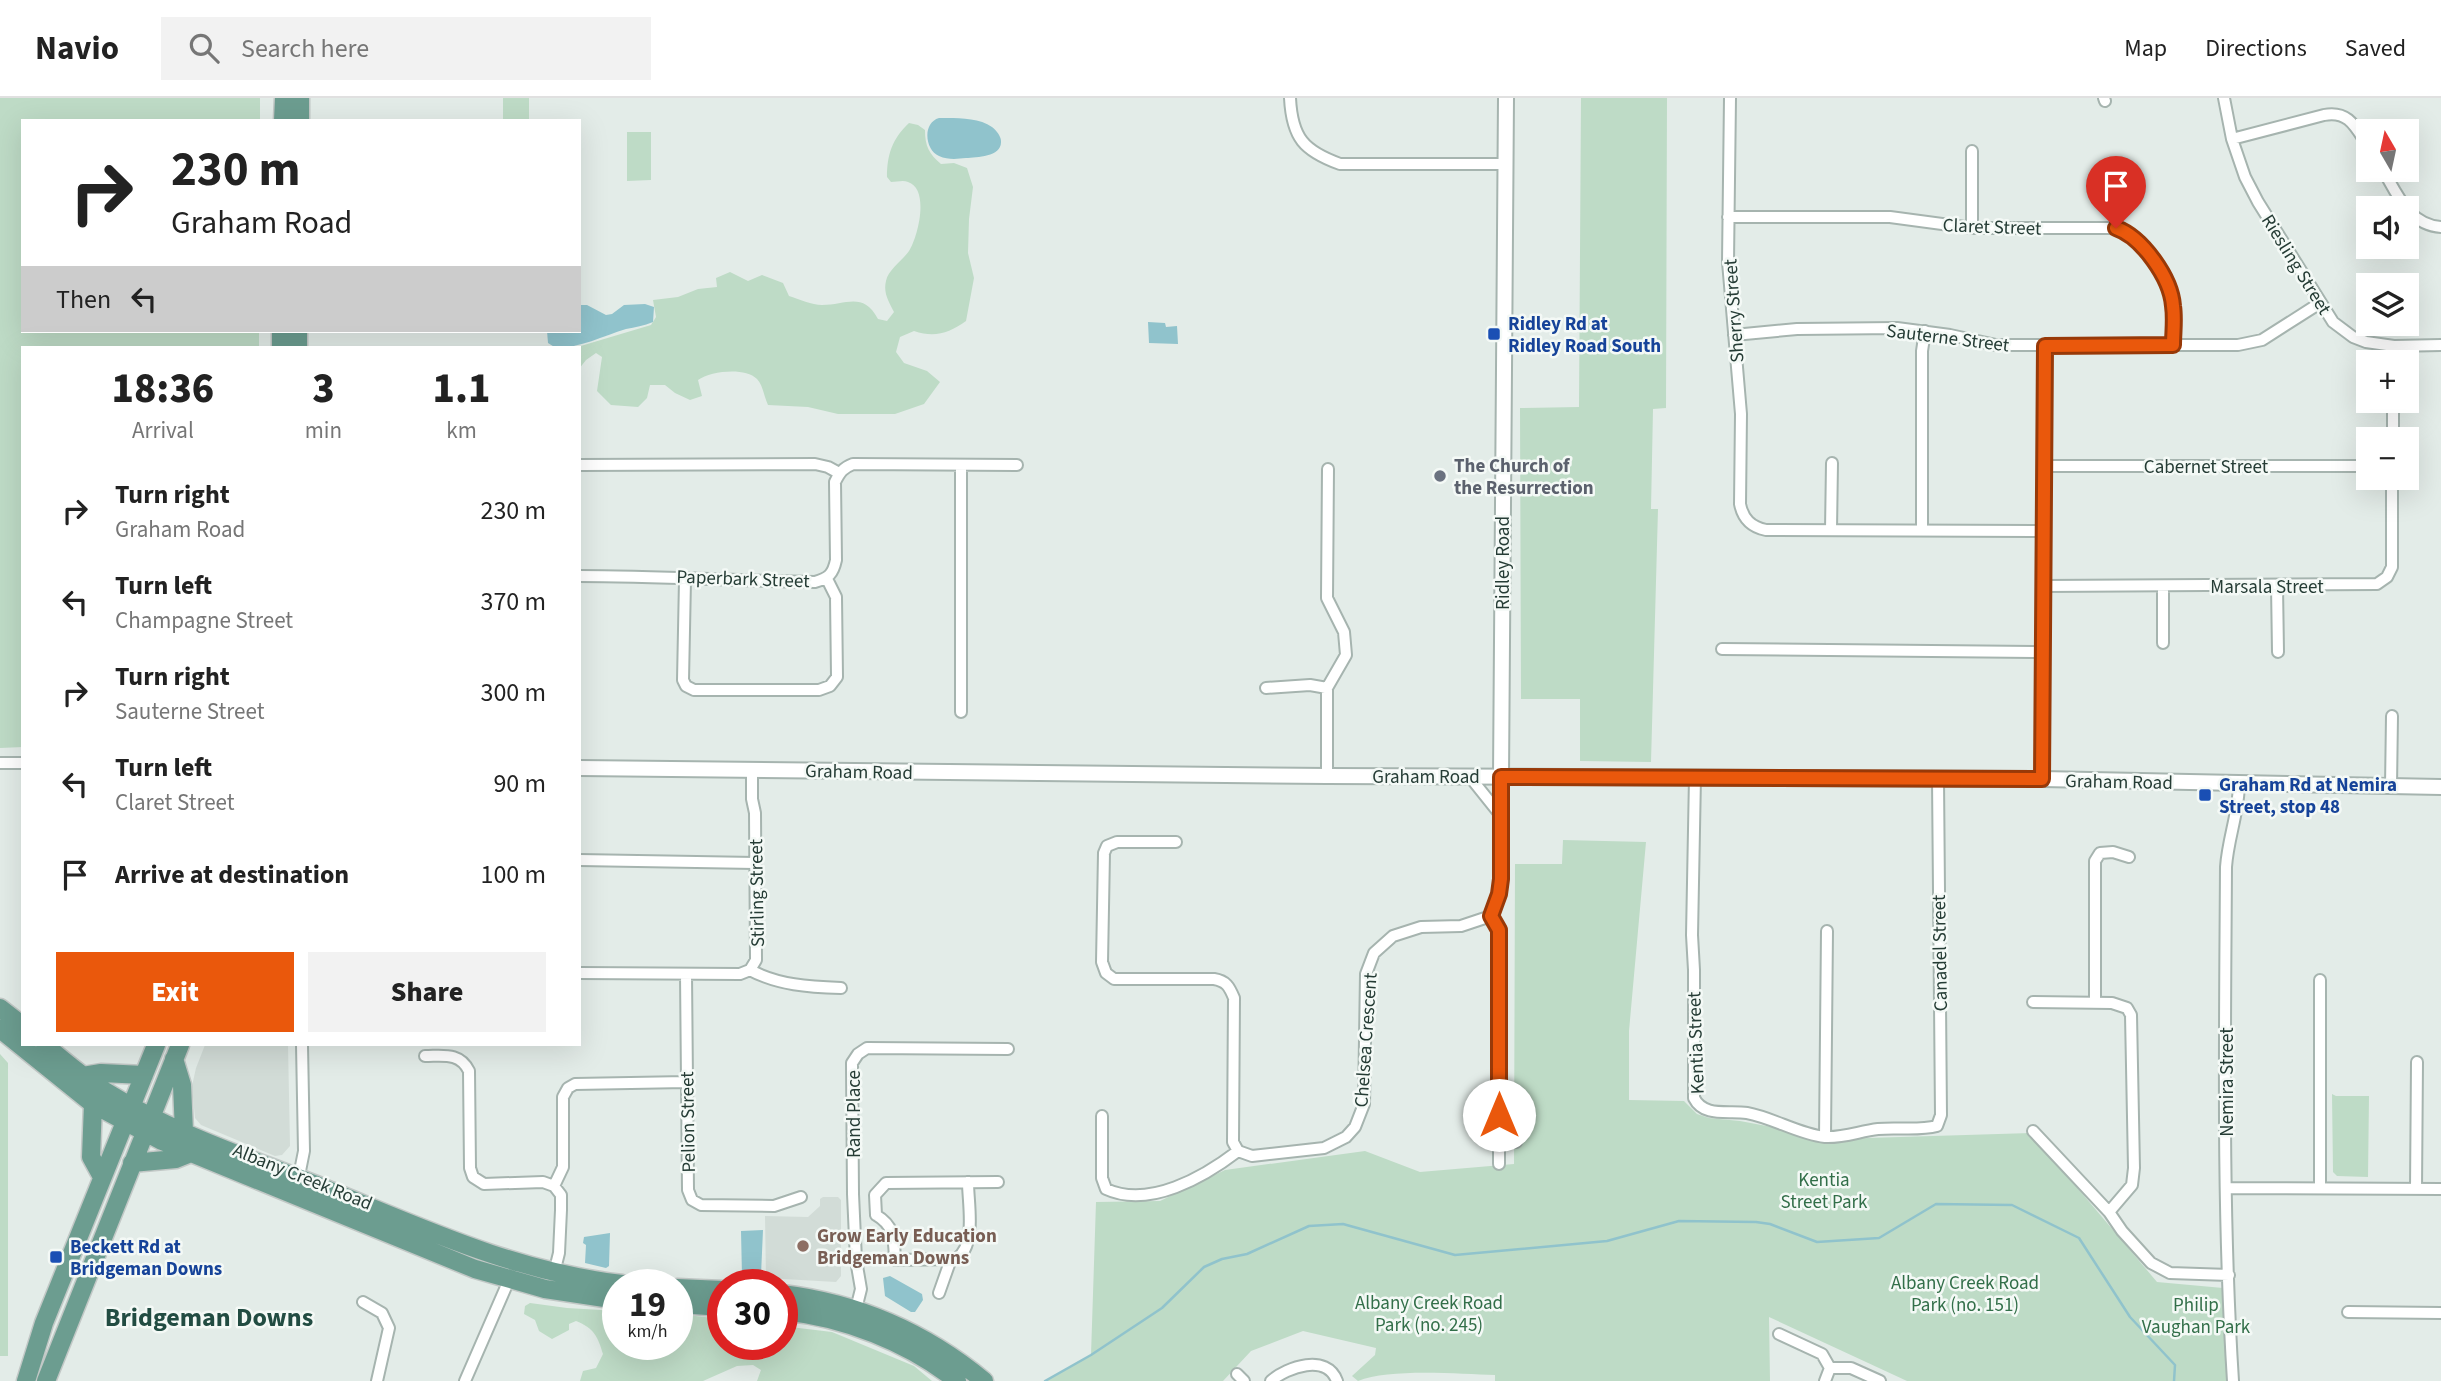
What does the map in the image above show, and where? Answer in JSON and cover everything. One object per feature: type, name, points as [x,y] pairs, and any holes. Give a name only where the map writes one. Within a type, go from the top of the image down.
[{"type":"main road","points":[[284,98],[284,119]]},
{"type":"main road","points":[[300,98],[300,119]]},
{"type":"main road","points":[[0,1008],[21,1024]]},
{"type":"main road","name":"Albany Creek Road","points":[[0,1029],[21,1046]]},
{"type":"main road","name":"Albany Creek Road","points":[[21,1046],[93,1104],[127,1114],[191,1153],[458,1263],[509,1280],[568,1294],[602,1298]]},
{"type":"main road","name":"Albany Creek Road","points":[[45,1046],[127,1114]]},
{"type":"main road","points":[[26,1381],[44,1324],[156,1046]]},
{"type":"main road","points":[[46,1381],[177,1052]]},
{"type":"main road","points":[[177,1052],[182,1085],[184,1132]]},
{"type":"main road","points":[[83,1076],[101,1073],[144,1074]]},
{"type":"main road","points":[[93,1104],[91,1157],[102,1177]]},
{"type":"main road","name":"Albany Creek Road","points":[[147,1124],[184,1132],[478,1251],[554,1273],[602,1281]]},
{"type":"main road","points":[[132,1163],[176,1159],[191,1153]]},
{"type":"main road","points":[[798,1296],[816,1299],[853,1318],[957,1381]]},
{"type":"main road","points":[[798,1314],[853,1318],[920,1337],[984,1381]]},
{"type":"street","points":[[1290,98],[1297,134],[1308,149],[1317,156],[1340,164],[1505,164]]},
{"type":"street","name":"Ridley Road","points":[[1501,777],[1506,98]]},
{"type":"street","name":"Sherry Street","points":[[1730,98],[1729,289],[1741,414],[1740,504],[1748,522]]},
{"type":"street","name":"Riesling Street","points":[[2224,98],[2232,139],[2245,177],[2333,322],[2353,337],[2366,342],[2394,346],[2441,345]]},
{"type":"street","points":[[2232,139],[2324,114],[2344,115],[2356,126]]},
{"type":"street","points":[[1972,150],[1972,228]]},
{"type":"street","points":[[2391,182],[2414,217],[2426,225],[2441,227]]},
{"type":"street","name":"Claret Street","points":[[1728,217],[1890,217],[1972,228],[2116,228],[2127,232],[2142,245],[2171,295],[2174,307],[2173,345]]},
{"type":"street","name":"Sauterne Street","points":[[1734,335],[1820,328],[1896,328],[1996,345],[2249,343],[2273,333],[2320,303]]},
{"type":"street","points":[[1922,531],[1922,351],[1925,331]]},
{"type":"street","points":[[2042,779],[2045,346]]},
{"type":"street","points":[[1832,463],[1832,530]]},
{"type":"street","points":[[581,465],[815,464],[839,473],[853,464],[1017,465]]},
{"type":"street","points":[[961,465],[961,712]]},
{"type":"street","name":"Cabernet Street","points":[[2045,466],[2356,466]]},
{"type":"street","points":[[1327,776],[1327,688],[1346,655],[1344,632],[1327,598],[1328,469]]},
{"type":"street","name":"Paperbark Street","points":[[581,576],[667,576],[685,580],[815,582],[827,579],[834,572],[836,559],[835,482],[839,473]]},
{"type":"street","name":"Marsala Street","points":[[2043,586],[2371,585],[2387,577],[2393,560],[2392,490]]},
{"type":"street","points":[[1738,532],[1748,522],[1766,530],[2044,531]]},
{"type":"street","points":[[685,580],[683,680],[686,686],[694,690],[819,690],[830,686],[837,677],[835,597],[827,579]]},
{"type":"street","points":[[2163,586],[2163,643]]},
{"type":"street","points":[[2277,586],[2278,652]]},
{"type":"street","points":[[1722,649],[2043,652]]},
{"type":"street","points":[[1266,688],[1310,685],[1327,688]]},
{"type":"street","points":[[2391,786],[2392,716]]},
{"type":"street","points":[[0,763],[21,763]]},
{"type":"street","name":"Graham Road","points":[[581,768],[1327,776],[2042,779],[2441,787]]},
{"type":"street","name":"Stirling Street","points":[[581,973],[740,974],[750,970],[756,960],[752,770]]},
{"type":"street","points":[[1470,777],[1502,817]]},
{"type":"street","points":[[1499,1164],[1499,930],[1491,916],[1501,879],[1501,777]]},
{"type":"street","name":"Kentia Street","points":[[1695,777],[1692,935],[1694,1098],[1697,1105],[1704,1110],[1749,1113],[1825,1137],[1851,1136],[1875,1129],[1927,1129],[1937,1126]]},
{"type":"street","name":"Canadel Street","points":[[1937,1126],[1941,1115],[1938,779]]},
{"type":"street","name":"Nemira Street","points":[[2233,1381],[2228,1307],[2226,1188],[2226,867],[2227,851],[2239,801],[2239,783]]},
{"type":"street","points":[[1102,1116],[1102,1178],[1105,1189],[1115,1194],[1154,1195],[1168,1191],[1223,1162],[1238,1151],[1233,1142],[1234,998],[1230,987],[1223,981],[1214,979],[1114,979],[1106,973],[1102,962],[1104,853],[1107,846],[1117,842],[1176,842]]},
{"type":"street","points":[[2095,1002],[2095,861],[2100,853],[2113,852],[2129,857]]},
{"type":"street","points":[[581,860],[755,863]]},
{"type":"street","name":"Chelsea Crescent","points":[[1238,1151],[1252,1156],[1324,1149],[1346,1137],[1355,1127],[1364,1104],[1366,974],[1374,953],[1393,936],[1421,927],[1461,926],[1491,916]]},
{"type":"street","points":[[1825,1137],[1827,931]]},
{"type":"street","points":[[750,970],[763,977],[790,984],[841,988]]},
{"type":"street","name":"Pelion Street","points":[[686,974],[688,1190],[692,1200],[701,1205],[774,1206],[801,1197]]},
{"type":"street","points":[[2320,980],[2320,1188]]},
{"type":"street","points":[[2033,1003],[2120,1004],[2127,1009],[2132,1022],[2132,1185],[2109,1212]]},
{"type":"street","points":[[293,1195],[304,1151],[302,1046]]},
{"type":"street","name":"Rand Place","points":[[853,1318],[861,1289],[856,1260],[852,1063],[858,1054],[867,1048],[1008,1049]]},
{"type":"street","points":[[425,1056],[456,1056],[465,1062],[469,1071],[470,1167],[473,1177],[484,1184],[542,1182],[554,1186],[561,1195],[559,1253],[554,1273]]},
{"type":"street","points":[[2416,1189],[2417,1062]]},
{"type":"street","points":[[554,1186],[563,1167],[563,1097],[568,1088],[575,1084],[686,1082]]},
{"type":"street","points":[[2033,1131],[2109,1212],[2151,1263],[2170,1273],[2229,1275]]},
{"type":"street","points":[[1499,1142],[1516,1142]]},
{"type":"street","points":[[883,1267],[895,1260],[951,1259],[961,1256],[967,1244],[968,1182]]},
{"type":"street","points":[[876,1215],[875,1195],[886,1183],[998,1182]]},
{"type":"street","points":[[2226,1188],[2441,1189]]},
{"type":"street","points":[[855,1222],[862,1222],[876,1215]]},
{"type":"street","points":[[876,1215],[892,1230],[895,1260]]},
{"type":"street","points":[[939,1293],[951,1259]]},
{"type":"street","points":[[465,1381],[509,1280]]},
{"type":"street","points":[[363,1303],[382,1313],[389,1328],[377,1381]]},
{"type":"street","points":[[2348,1312],[2441,1313]]},
{"type":"street","points":[[1779,1334],[1822,1354],[1830,1368]]},
{"type":"street","points":[[1271,1381],[1289,1369],[1314,1365],[1328,1368],[1337,1381]]},
{"type":"street","points":[[1825,1381],[1830,1368]]},
{"type":"street","points":[[1830,1368],[1851,1368],[1880,1381]]},
{"type":"shaded area","points":[[205,1046],[288,1046],[290,1146],[282,1155],[275,1156],[201,1125],[195,1118],[192,1086]]},
{"type":"shaded area","name":"Grow Early Education Bridgeman Downs","points":[[838,1197],[841,1200],[841,1276],[836,1282],[798,1280],[798,1269],[766,1269],[765,1216],[808,1217],[820,1206],[820,1199]]},
{"type":"green space","points":[[0,98],[260,98],[260,119],[21,119],[21,333],[259,333],[259,346],[21,346],[21,747],[0,748]]},
{"type":"green space","points":[[503,98],[529,98],[529,119],[503,119]]},
{"type":"green space","points":[[1581,98],[1667,98],[1666,408],[1653,409],[1651,509],[1658,509],[1651,762],[1580,761],[1580,699],[1521,699],[1520,408],[1579,407]]},
{"type":"green space","points":[[909,123],[918,125],[925,130],[928,149],[933,157],[941,164],[954,163],[967,168],[973,187],[968,253],[974,278],[966,321],[942,333],[914,331],[900,337],[896,352],[904,363],[927,371],[940,382],[924,404],[895,414],[838,414],[808,407],[768,405],[757,379],[752,375],[736,372],[711,374],[698,380],[702,396],[690,400],[665,385],[650,385],[647,398],[638,407],[611,405],[597,391],[602,357],[596,353],[581,366],[581,346],[651,325],[656,317],[653,300],[717,287],[716,278],[730,272],[748,281],[762,275],[783,283],[789,296],[814,304],[860,302],[872,310],[878,319],[887,321],[894,312],[888,301],[886,281],[889,273],[909,251],[920,214],[919,194],[915,186],[906,181],[891,182],[887,177],[888,162],[898,135]]},
{"type":"green space","points":[[627,132],[651,132],[651,180],[627,181]]},
{"type":"green space","points":[[1563,840],[1646,842],[1629,1031],[1629,1100],[1684,1101],[1697,1114],[1709,1118],[1740,1121],[1835,1139],[2031,1133],[2157,1282],[2223,1288],[2229,1381],[1907,1381],[1769,1317],[1770,1381],[1495,1381],[1495,1375],[1425,1373],[1387,1374],[1358,1381],[1352,1376],[1375,1355],[1376,1348],[1303,1331],[1251,1351],[1223,1381],[1045,1381],[1091,1355],[1096,1202],[1160,1201],[1225,1170],[1365,1151],[1420,1172],[1514,1164],[1515,864],[1562,864]]},
{"type":"green space","points":[[0,1054],[8,1063],[8,1356],[0,1356]]},
{"type":"green space","points":[[2332,1094],[2369,1096],[2368,1177],[2337,1176],[2333,1172]]},
{"type":"green space","points":[[530,1303],[602,1310],[602,1351],[594,1334],[576,1321],[569,1324],[569,1330],[552,1339],[539,1331],[535,1320],[524,1314],[525,1306]]},
{"type":"green space","points":[[693,1316],[707,1317],[707,1360],[798,1360],[798,1328],[832,1332],[914,1366],[932,1381],[757,1381],[761,1370],[753,1365],[737,1366],[703,1381],[580,1381],[583,1371],[596,1368],[602,1356],[602,1360],[693,1360]]},
{"type":"water","points":[[939,118],[980,121],[994,128],[1001,141],[998,150],[982,156],[952,159],[939,156],[934,153],[927,137],[930,125]]},
{"type":"water","points":[[645,304],[654,307],[653,322],[574,346],[553,346],[548,343],[547,333],[581,333],[581,305],[587,305],[606,315],[624,305]]},
{"type":"water","points":[[1148,322],[1165,323],[1166,327],[1177,326],[1178,344],[1149,343]]},
{"type":"water","points":[[763,1230],[761,1269],[742,1269],[741,1231]]},
{"type":"water","points":[[610,1233],[609,1266],[606,1268],[585,1263],[584,1237]]},
{"type":"water","points":[[890,1276],[922,1294],[923,1300],[915,1312],[885,1296],[883,1278]]},
{"type":"waterway","points":[[1045,1381],[1091,1355],[1162,1308],[1204,1267],[1222,1259],[1247,1254],[1309,1226],[1343,1224],[1455,1255],[1607,1241],[1679,1221],[1770,1224],[1817,1242],[1879,1238],[1936,1204],[2012,1205],[2079,1238],[2130,1317],[2175,1365],[2174,1381]]},
{"type":"place","name":"Ridley Rd at Ridley Road South","points":[[1494,334]]},
{"type":"place","name":"The Church of the Resurrection","points":[[1440,476]]},
{"type":"place","name":"Graham Rd at Nemira Street, stop 48","points":[[2205,795]]},
{"type":"place","name":"Grow Early Education Bridgeman Downs","points":[[803,1246]]},
{"type":"place","name":"Beckett Rd at Bridgeman Downs","points":[[56,1257]]},
{"type":"district","name":"Bridgeman Downs","points":[[209,1317]]},
{"type":"route","points":[[1499,1115],[1499,930],[1491,916],[1501,879],[1501,777],[2042,779],[2045,346],[2173,345],[2174,307],[2166,283],[2142,245],[2127,232],[2116,228]]},
{"type":"park label","name":"Kentia Street Park","points":[[1824,1190]]},
{"type":"park label","name":"Albany Creek Road Park (no. 151)","points":[[1965,1293]]},
{"type":"park label","name":"Albany Creek Road Park (no. 245)","points":[[1429,1313]]},
{"type":"park label","name":"Philip Vaughan Park","points":[[2196,1315]]}]
